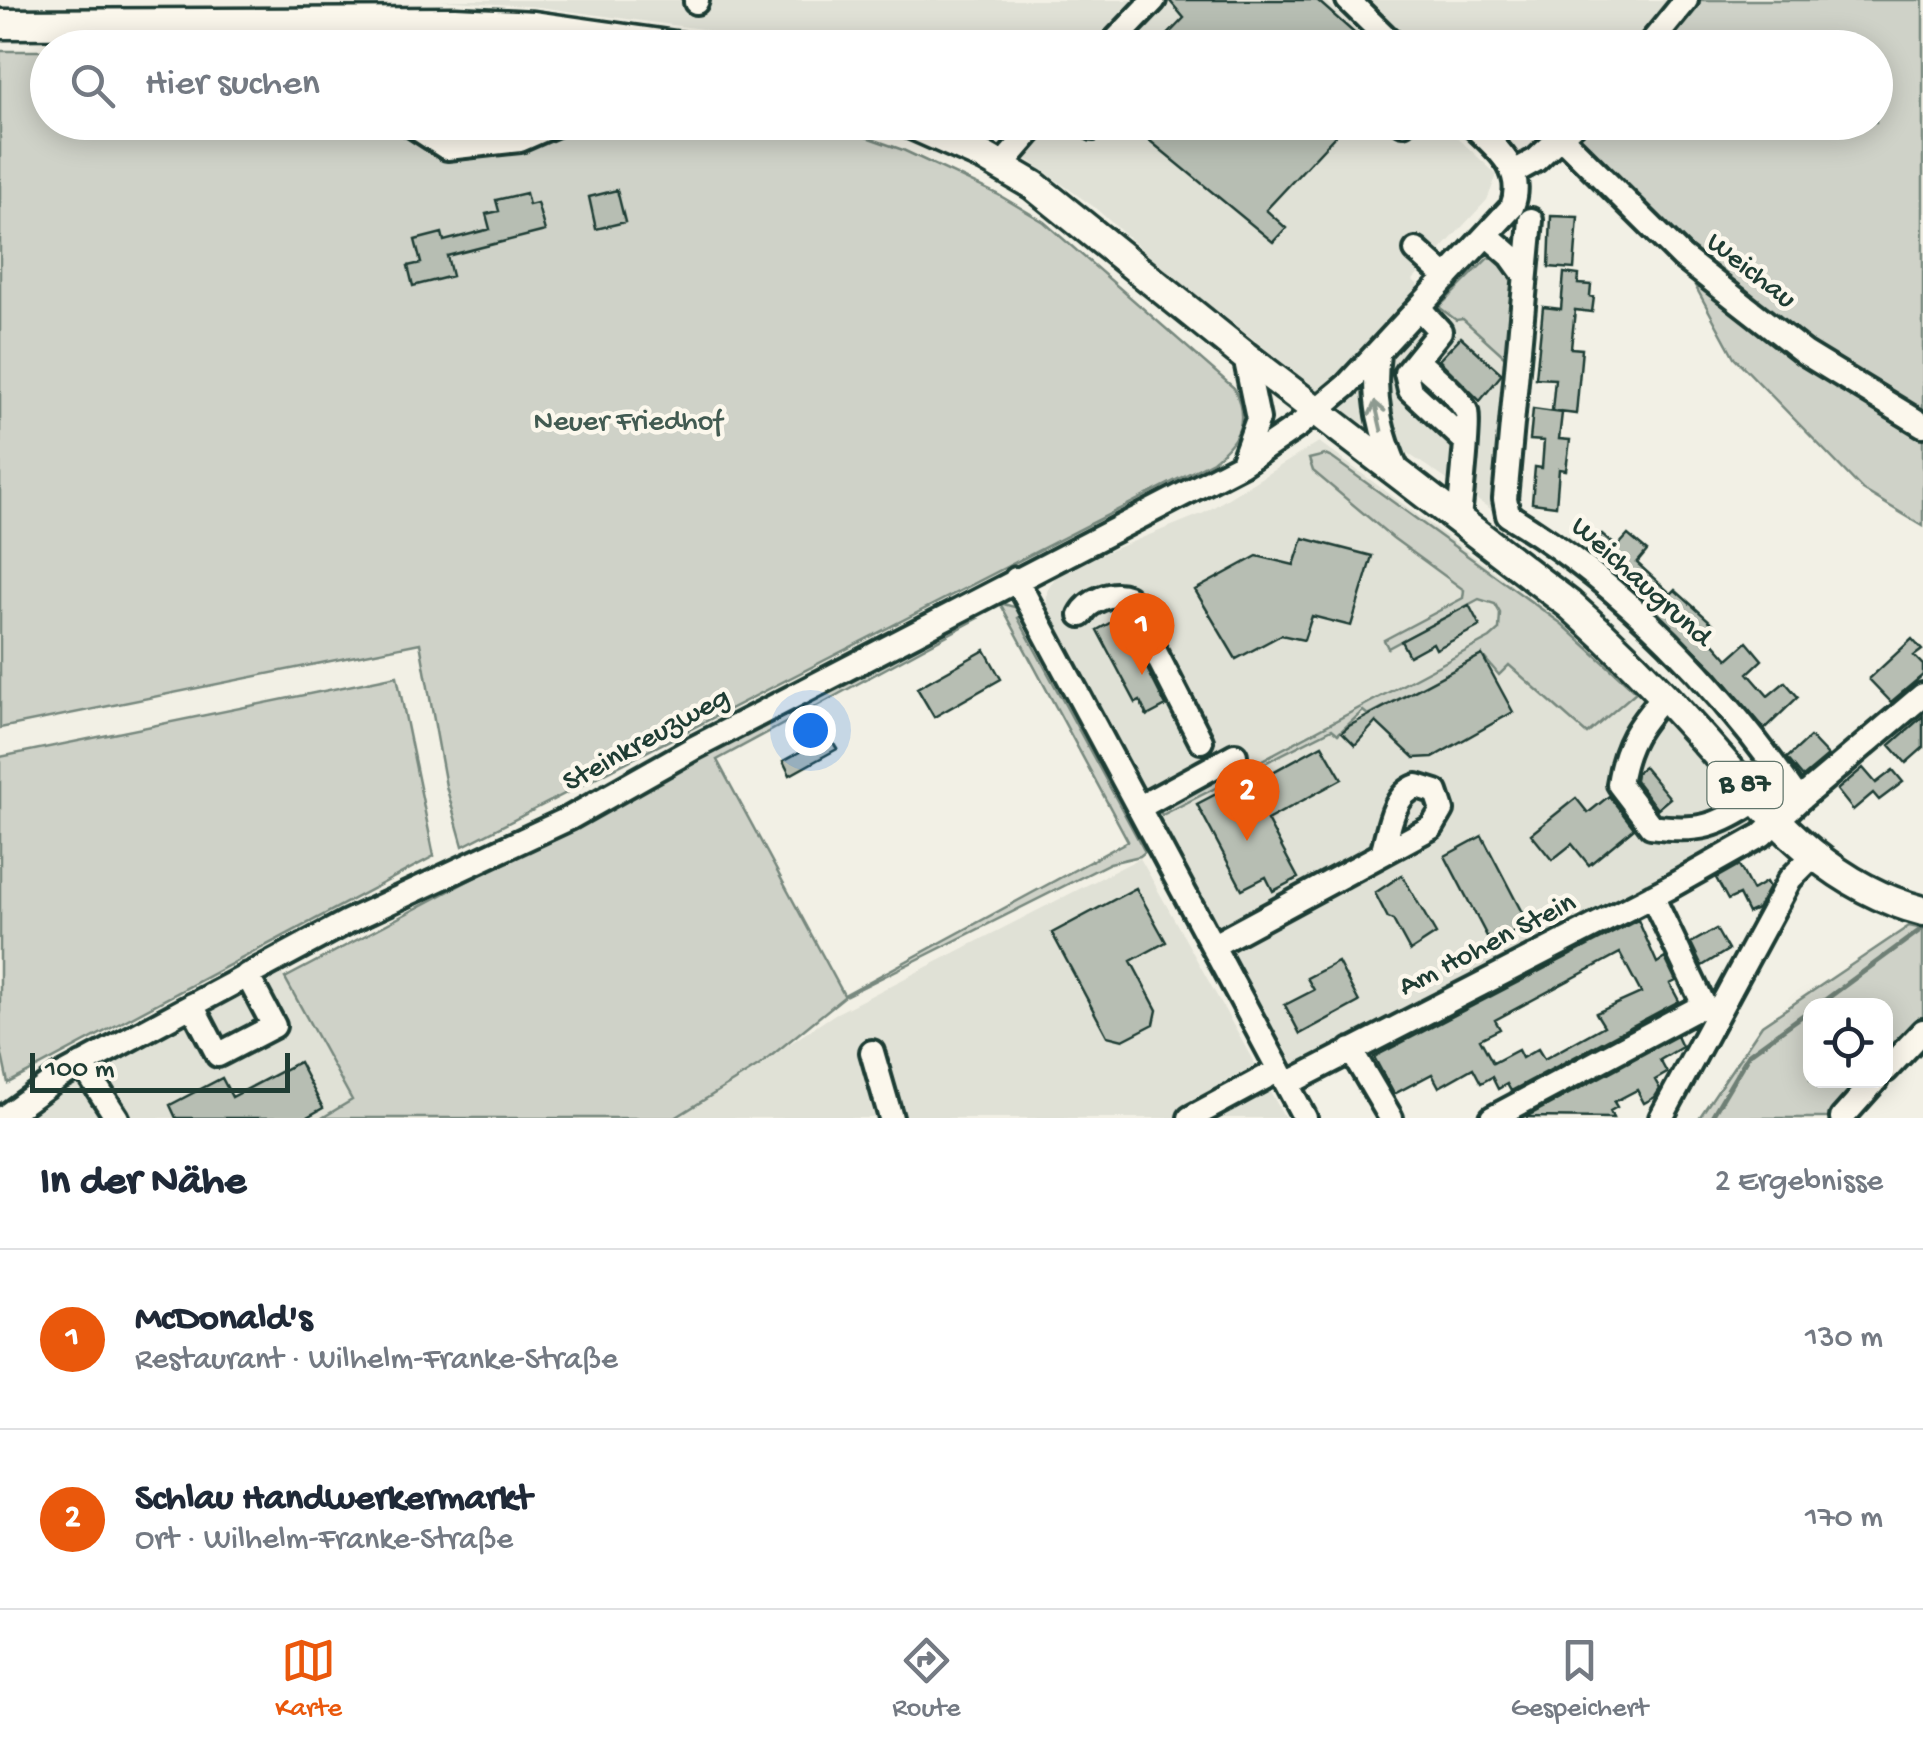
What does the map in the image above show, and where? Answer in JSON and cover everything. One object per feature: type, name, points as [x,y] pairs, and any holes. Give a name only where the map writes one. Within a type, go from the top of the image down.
[{"type":"main road","points":[[0,24],[300,20],[358,10],[562,30]]},
{"type":"main road","name":"B 87","points":[[945,140],[1033,185],[1246,356],[1570,605],[1620,649],[1813,856],[1874,894],[1923,911]]},
{"type":"street","points":[[1125,30],[1154,0]]},
{"type":"street","points":[[1348,0],[1379,30]]},
{"type":"street","points":[[1662,30],[1686,0]]},
{"type":"street","points":[[300,20],[307,30]]},
{"type":"street","points":[[435,140],[447,148],[520,140]]},
{"type":"street","points":[[1001,166],[1023,140]]},
{"type":"street","points":[[1488,140],[1514,172],[1536,160],[1558,140]]},
{"type":"street","name":"Weichau","points":[[1578,140],[1682,257],[1805,353],[1923,426]]},
{"type":"street","name":"Steinkreuzweg","points":[[3,1118],[59,1077],[347,922],[570,818],[1016,579],[1242,464],[1318,411],[1420,309],[1512,207],[1517,190],[1514,172]]},
{"type":"street","name":"Weichaugrund","points":[[1531,220],[1505,499],[1508,515],[1571,555],[1658,634],[1720,698],[1800,800]]},
{"type":"street","points":[[1487,235],[1524,274]]},
{"type":"street","points":[[1416,250],[1446,278]]},
{"type":"street","points":[[1420,309],[1440,331],[1406,373],[1410,390],[1464,440],[1459,520]]},
{"type":"street","points":[[1378,354],[1374,380],[1376,414],[1399,474]]},
{"type":"street","points":[[1242,464],[1258,419],[1246,356]]},
{"type":"street","points":[[1016,579],[1304,1118]]},
{"type":"street","points":[[1081,615],[1084,608],[1109,595],[1126,596],[1201,742]]},
{"type":"street","points":[[1778,822],[1923,695]]},
{"type":"street","points":[[1664,696],[1623,753],[1619,784],[1651,826],[1686,831],[1726,820],[1758,800]]},
{"type":"street","points":[[1140,807],[1235,755]]},
{"type":"street","name":"Am Hohen Stein","points":[[1190,1118],[1351,1050],[1652,896],[1762,835],[1778,822]]},
{"type":"street","points":[[1214,945],[1382,854]]},
{"type":"street","points":[[1661,1118],[1790,879],[1813,856]]},
{"type":"street","points":[[1492,1118],[1704,1004],[1652,896]]},
{"type":"street","points":[[192,1005],[218,1055],[274,1026],[247,975]]},
{"type":"street","points":[[1893,1062],[1923,1030]]},
{"type":"street","points":[[1351,1050],[1391,1118]]},
{"type":"street","points":[[872,1052],[890,1118]]},
{"type":"street","points":[[82,1064],[117,1118]]},
{"type":"street","points":[[1842,1118],[1869,1088]]},
{"type":"shaded area","points":[[442,0],[1325,0],[1356,30],[705,30],[539,7]]},
{"type":"shaded area","points":[[1368,0],[1672,0],[1644,30],[1400,30]]},
{"type":"shaded area","points":[[1460,140],[1497,175],[1487,200],[1413,280],[1439,307],[1456,320],[1463,319],[1511,361],[1495,512],[1346,412],[1165,270],[1094,207],[1001,141]]},
{"type":"shaded area","points":[[1319,442],[1579,634],[1765,826],[1298,1071],[1046,616],[1047,591],[1057,575],[1204,513]]},
{"type":"shaded area","points":[[1140,858],[1285,1118],[676,1118],[835,1014]]},
{"type":"shaded area","points":[[275,961],[353,1101],[322,1118],[0,1118],[0,1106],[64,1059],[70,1069]]},
{"type":"green space","points":[[1672,0],[1923,0],[1923,526],[1863,490],[1734,357],[1686,269],[1575,140],[1893,140],[1893,30],[1644,30]]},
{"type":"green space","name":"Neuer Friedhof","points":[[0,51],[30,51],[30,140],[875,140],[997,194],[1044,222],[1234,388],[1239,400],[1239,429],[1230,445],[1213,461],[463,846],[446,786],[420,643],[0,728]]},
{"type":"green space","points":[[1498,257],[1511,266],[1517,294],[1505,357],[1463,319],[1456,320],[1439,307],[1488,258]]},
{"type":"green space","points":[[1325,455],[1562,624],[1636,692],[1587,734],[1509,665],[1499,675],[1482,655],[1368,715],[1363,711],[1338,734],[1332,729],[1162,815],[1164,803],[1241,762],[1260,761],[1499,630],[1500,613],[1495,604],[1479,599],[1388,648],[1384,640],[1463,598],[1464,590],[1393,538],[1313,471],[1309,459]]},
{"type":"green space","points":[[1000,603],[1024,614],[1018,618],[1145,852],[1140,856],[1110,863],[845,996],[760,1065],[675,1118],[322,1118],[352,1100],[285,978],[973,618],[977,619],[717,760],[844,995],[1128,841]]},
{"type":"green space","points":[[397,676],[434,856],[8,1083],[0,1046],[0,757]]},
{"type":"green space","points":[[1909,926],[1923,929],[1923,1018],[1893,1051],[1893,998],[1803,998],[1803,1088],[1858,1088],[1828,1118],[1699,1118],[1762,1025]]},
{"type":"building","points":[[1169,0],[1317,0],[1351,30],[1172,30],[1184,18]]},
{"type":"building","points":[[1149,140],[1331,140],[1266,210],[1286,228],[1273,242]]},
{"type":"building","points":[[617,190],[625,222],[596,229],[589,197]]},
{"type":"building","points":[[526,193],[529,205],[537,203],[545,231],[447,256],[452,276],[413,286],[408,266],[421,263],[415,240],[442,233],[444,241],[490,229],[486,214],[499,211],[496,200]]},
{"type":"building","points":[[1551,216],[1578,217],[1574,269],[1549,267]]},
{"type":"building","points":[[1564,273],[1579,275],[1578,284],[1591,285],[1590,296],[1594,297],[1592,312],[1575,310],[1571,348],[1582,349],[1576,414],[1552,411],[1555,379],[1536,378],[1543,307],[1561,309]]},
{"type":"building","points":[[1461,337],[1502,374],[1480,401],[1439,360]]},
{"type":"building","points":[[1533,409],[1562,413],[1559,439],[1570,440],[1566,470],[1559,469],[1556,506],[1532,503],[1535,467],[1542,468],[1544,441],[1530,440]]},
{"type":"building","points":[[1602,534],[1617,547],[1628,535],[1647,551],[1637,563],[1713,624],[1704,632],[1728,659],[1747,642],[1762,660],[1748,673],[1768,696],[1785,682],[1798,697],[1765,729],[1715,670],[1627,584],[1633,578],[1609,556],[1603,563],[1587,551]]},
{"type":"building","points":[[1303,538],[1372,556],[1351,626],[1312,616],[1304,640],[1281,635],[1236,659],[1195,590],[1257,556],[1294,565]]},
{"type":"building","points":[[1469,605],[1480,626],[1436,649],[1433,643],[1409,656],[1401,641]]},
{"type":"building","points":[[1121,617],[1166,706],[1147,716],[1097,630]]},
{"type":"building","points":[[1912,639],[1922,650],[1914,656],[1923,665],[1923,675],[1891,702],[1869,679]]},
{"type":"building","points":[[985,650],[1001,679],[934,717],[917,688]]},
{"type":"building","points":[[1482,655],[1513,712],[1433,757],[1414,758],[1376,722],[1355,745],[1342,732],[1349,726]]},
{"type":"building","points":[[1923,716],[1923,748],[1906,763],[1890,745]]},
{"type":"building","points":[[829,736],[837,749],[790,775],[783,761]]},
{"type":"building","points":[[1810,737],[1828,756],[1803,777],[1787,758]]},
{"type":"building","points":[[1322,745],[1342,779],[1267,820],[1298,878],[1273,891],[1266,877],[1242,889],[1197,804],[1245,779],[1249,785]]},
{"type":"building","points":[[1644,767],[1670,798],[1657,809],[1635,780],[1636,773]]},
{"type":"building","points":[[1863,768],[1876,783],[1893,770],[1903,782],[1879,800],[1873,793],[1853,810],[1837,790]]},
{"type":"building","points":[[1609,796],[1634,828],[1589,865],[1572,844],[1552,860],[1531,834],[1576,798],[1588,813]]},
{"type":"building","points":[[1482,836],[1528,924],[1491,944],[1445,856]]},
{"type":"building","points":[[1739,865],[1752,890],[1766,882],[1769,887],[1757,909],[1748,913],[1739,895],[1728,900],[1716,878]]},
{"type":"building","points":[[1402,875],[1436,934],[1410,951],[1375,893]]},
{"type":"building","points":[[1136,888],[1166,942],[1131,961],[1157,1010],[1154,1024],[1123,1040],[1107,1036],[1052,933]]},
{"type":"building","points":[[1638,920],[1657,963],[1665,958],[1676,981],[1670,984],[1679,1001],[1511,1091],[1507,1084],[1498,1089],[1492,1077],[1481,1083],[1473,1068],[1439,1087],[1432,1074],[1394,1094],[1374,1057]],"holes":[[[1620,953],[1641,993],[1596,1013],[1604,1026],[1544,1059],[1538,1049],[1522,1058],[1518,1050],[1493,1063],[1480,1039],[1500,1029],[1495,1020]]]},
{"type":"building","points":[[1716,929],[1728,950],[1702,966],[1691,943]]},
{"type":"building","points":[[1338,962],[1359,1002],[1300,1034],[1285,1005],[1314,990],[1307,978]]},
{"type":"building","points":[[1677,1036],[1682,1047],[1660,1060],[1667,1073],[1655,1080],[1660,1089],[1644,1103],[1637,1090],[1614,1102],[1617,1107],[1610,1111],[1613,1118],[1526,1117]]},
{"type":"building","points":[[299,1062],[323,1108],[305,1118],[176,1118],[170,1105],[222,1078],[232,1097]]},
{"type":"waterway","name":"Weichau","points":[[1828,998],[1923,928]]},
{"type":"waterway","name":"Weichau","points":[[1711,1118],[1749,1054],[1803,1015]]},
{"type":"place","name":"McDonald's","points":[[1142,675]]},
{"type":"place","name":"Schlau Handwerkermarkt","points":[[1247,841]]}]
